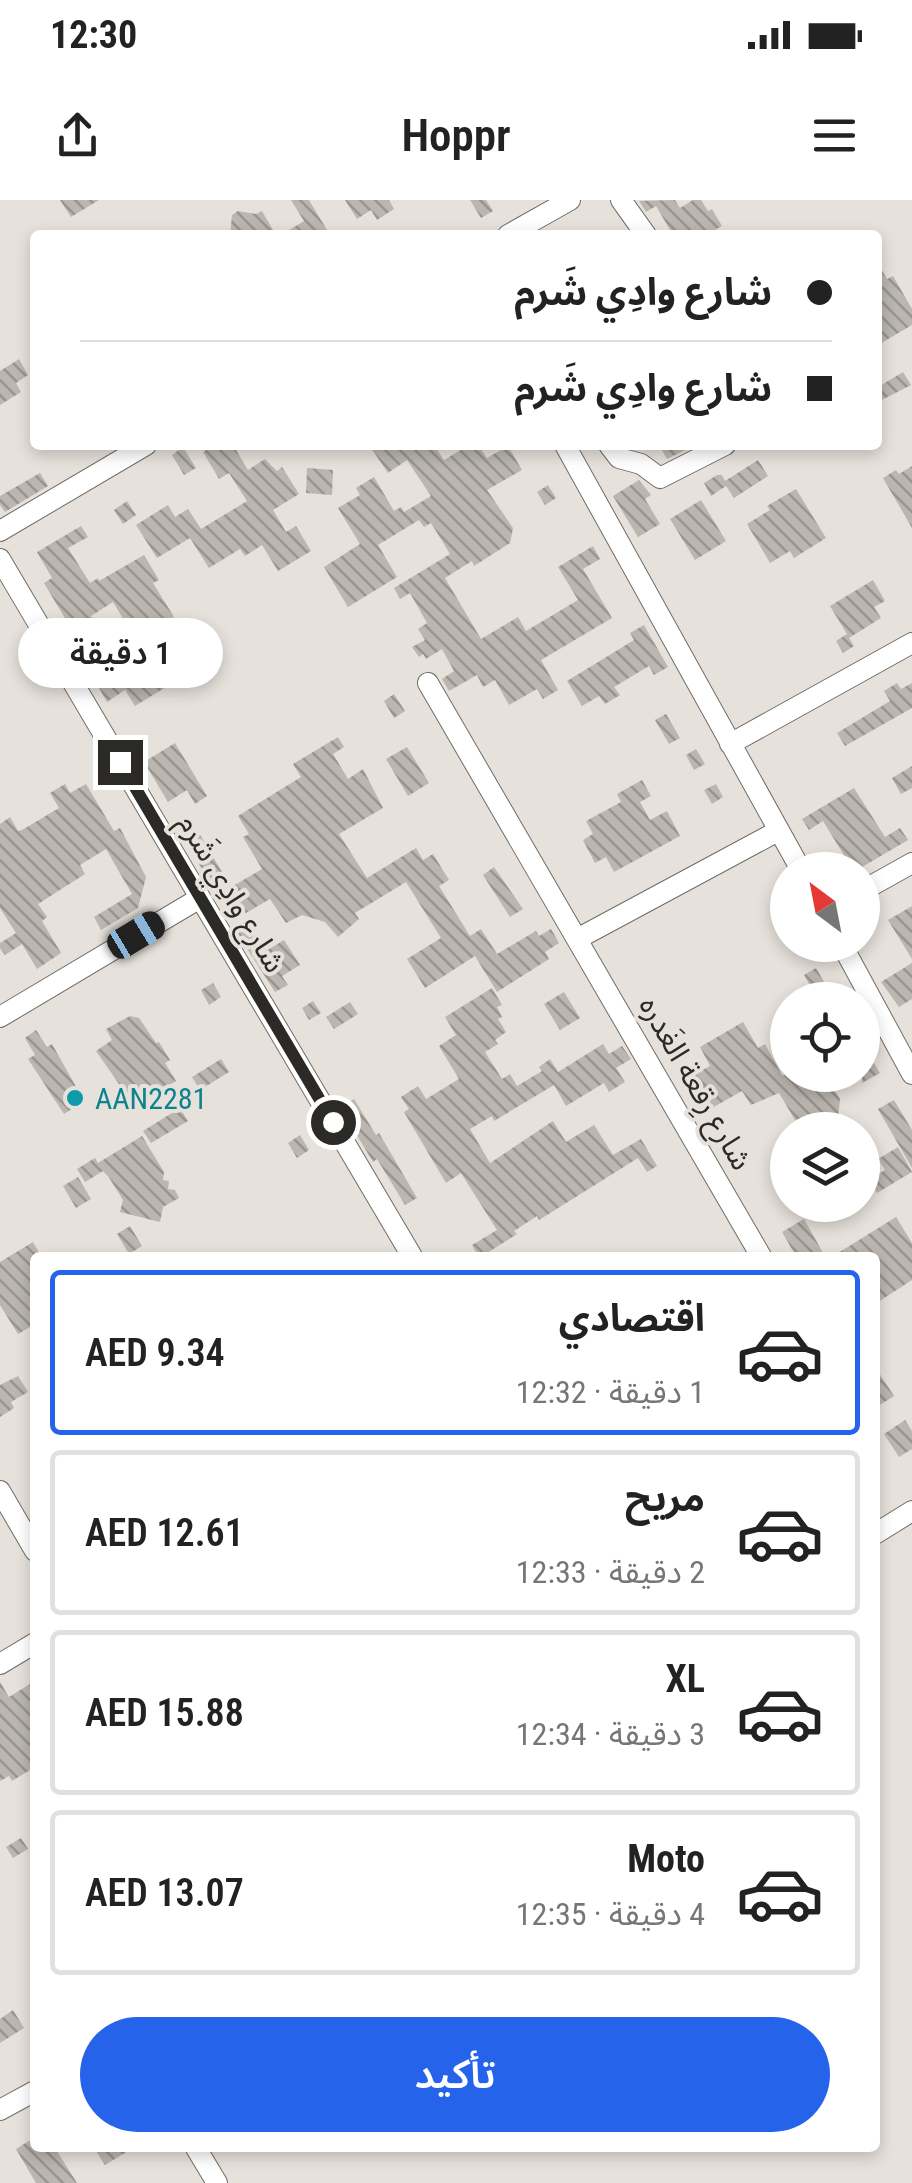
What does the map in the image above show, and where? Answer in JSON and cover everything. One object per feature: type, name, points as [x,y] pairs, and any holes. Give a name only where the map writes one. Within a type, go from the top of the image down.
[{"type":"street","points":[[517,230],[570,200]]},
{"type":"street","points":[[621,200],[642,230]]},
{"type":"street","points":[[0,531],[138,450]]},
{"type":"street","points":[[568,450],[790,852]]},
{"type":"street","points":[[578,469],[607,450]]},
{"type":"street","points":[[612,450],[619,458],[641,464],[660,478],[715,450]]},
{"type":"street","name":"شارع وادِي شَرم","points":[[0,559],[409,1252]]},
{"type":"street","points":[[730,744],[912,643]]},
{"type":"street","name":"شارع رِقعة الغَدره","points":[[428,682],[759,1252]]},
{"type":"street","points":[[577,939],[778,831]]},
{"type":"street","points":[[880,881],[912,863]]},
{"type":"street","points":[[0,1017],[200,898]]},
{"type":"street","points":[[851,962],[912,1074]]},
{"type":"street","points":[[0,1491],[30,1542]]},
{"type":"street","points":[[880,1531],[912,1510]]},
{"type":"street","points":[[0,1664],[30,1646]]},
{"type":"street","points":[[0,2110],[30,2094]]},
{"type":"street","points":[[198,2152],[217,2183]]},
{"type":"building","points":[[60,200],[99,200],[71,217]]},
{"type":"building","points":[[291,200],[309,200],[327,230],[289,230],[304,221]]},
{"type":"building","points":[[345,200],[389,200],[394,209],[377,220],[371,210],[357,219]]},
{"type":"building","points":[[470,200],[486,200],[493,211],[481,218]]},
{"type":"building","points":[[675,200],[680,208],[701,200],[722,226],[715,230],[670,230],[656,206],[646,212],[639,201]]},
{"type":"building","points":[[238,211],[262,211],[273,230],[230,230],[232,215]]},
{"type":"building","points":[[882,271],[887,279],[893,276],[912,309],[912,325],[882,343]]},
{"type":"building","points":[[19,359],[28,375],[16,383],[21,392],[0,405],[0,371]]},
{"type":"building","points":[[903,372],[911,385],[882,400],[882,385]]},
{"type":"building","points":[[185,450],[196,468],[184,475],[172,455]]},
{"type":"building","points":[[236,450],[248,470],[265,459],[277,471],[282,467],[299,494],[273,510],[286,532],[296,526],[311,551],[278,571],[262,545],[245,556],[240,549],[209,568],[190,538],[157,558],[136,525],[168,505],[175,517],[188,509],[201,529],[247,501],[229,473],[219,479],[203,452]]},
{"type":"building","points":[[372,450],[437,450],[444,460],[461,450],[481,450],[487,458],[501,450],[510,450],[522,470],[487,490],[513,528],[510,543],[474,566],[472,561],[445,578],[481,639],[518,617],[526,631],[578,600],[558,567],[593,546],[600,559],[583,569],[612,618],[541,660],[558,690],[543,699],[537,689],[509,705],[495,680],[483,687],[477,675],[449,691],[442,679],[454,671],[442,649],[426,659],[423,654],[419,657],[412,647],[425,640],[418,629],[427,623],[410,593],[400,599],[394,588],[450,554],[431,523],[424,527],[419,520],[378,545],[397,577],[348,607],[324,567],[360,544],[338,508],[360,495],[356,488],[374,477],[394,511],[401,507],[404,512],[431,496],[407,460],[388,473]]},
{"type":"building","points":[[662,450],[685,450],[667,459]]},
{"type":"building","points":[[758,460],[768,476],[734,498],[726,486],[711,496],[704,483],[717,475],[725,481]]},
{"type":"building","points":[[912,466],[912,528],[883,478]]},
{"type":"building","points":[[307,468],[333,470],[332,495],[306,493]]},
{"type":"building","points":[[40,473],[48,486],[5,512],[0,496]]},
{"type":"building","points":[[639,480],[651,495],[645,499],[660,524],[638,537],[613,496]]},
{"type":"building","points":[[548,485],[556,498],[545,505],[537,492]]},
{"type":"building","points":[[796,489],[826,538],[794,558],[790,551],[770,563],[747,524],[770,510],[767,506]]},
{"type":"building","points":[[701,500],[726,541],[695,560],[670,519]]},
{"type":"building","points":[[127,501],[136,515],[123,524],[114,510]]},
{"type":"building","points":[[81,526],[88,537],[68,548],[90,583],[144,555],[159,580],[153,583],[174,617],[152,631],[181,678],[135,706],[125,690],[107,702],[86,665],[91,662],[44,583],[52,578],[37,552]],"holes":[[[113,602],[131,632],[109,645],[91,616]]]},
{"type":"building","points":[[873,580],[885,601],[874,607],[881,618],[849,638],[854,646],[843,653],[836,641],[847,634],[830,606]]},
{"type":"building","points":[[644,625],[668,667],[654,675],[649,666],[614,687],[620,695],[605,704],[599,696],[582,706],[567,681],[634,640],[630,633]]},
{"type":"building","points":[[897,683],[901,689],[912,683],[912,708],[845,746],[837,733],[890,701],[884,691]]},
{"type":"building","points":[[394,694],[405,711],[394,718],[384,701]]},
{"type":"building","points":[[666,714],[680,738],[669,744],[655,720]]},
{"type":"building","points":[[338,737],[344,747],[333,754],[348,779],[363,769],[383,808],[339,834],[367,878],[416,848],[423,860],[433,854],[449,880],[439,886],[470,936],[481,929],[497,954],[536,931],[539,936],[551,929],[559,943],[545,952],[549,959],[497,992],[475,956],[425,988],[407,959],[441,938],[406,882],[355,913],[359,919],[338,937],[325,922],[302,915],[286,923],[270,899],[239,917],[228,900],[238,894],[233,886],[262,869],[243,837],[249,834],[238,816],[301,777],[293,764]]},
{"type":"building","points":[[175,743],[207,796],[195,804],[187,790],[168,802],[144,762]]},
{"type":"building","points":[[407,747],[429,783],[408,796],[386,759]]},
{"type":"building","points":[[696,749],[705,764],[694,770],[686,755]]},
{"type":"building","points":[[912,766],[912,788],[901,794],[892,778]]},
{"type":"building","points":[[642,780],[651,796],[640,802],[650,820],[667,811],[680,836],[614,872],[606,857],[595,863],[583,840],[593,834],[586,821],[621,802],[617,794]]},
{"type":"building","points":[[65,784],[70,793],[86,784],[114,831],[120,828],[146,877],[138,908],[101,930],[94,917],[132,894],[106,849],[80,865],[85,874],[38,904],[47,917],[42,921],[61,953],[37,969],[22,944],[5,955],[0,948],[0,943],[16,933],[0,908],[0,824],[10,817],[18,831],[22,830],[59,808],[50,793]]},
{"type":"building","points":[[716,784],[723,797],[712,804],[704,790]]},
{"type":"building","points":[[854,788],[885,837],[900,828],[908,840],[880,856],[880,852],[842,852],[823,821],[809,830],[802,819]]},
{"type":"building","points":[[200,835],[222,872],[209,880],[186,843]]},
{"type":"building","points":[[494,867],[523,909],[510,917],[483,875]]},
{"type":"building","points":[[912,906],[912,959],[888,920]]},
{"type":"building","points":[[248,922],[266,951],[284,940],[300,965],[282,976],[288,985],[275,992],[235,930]]},
{"type":"building","points":[[912,963],[912,999],[899,1007],[881,982]]},
{"type":"building","points":[[816,968],[824,982],[808,982],[804,975]]},
{"type":"building","points":[[213,983],[221,997],[209,1005],[201,990]]},
{"type":"building","points":[[492,988],[502,1005],[497,1007],[502,1017],[498,1019],[506,1032],[495,1040],[498,1044],[485,1052],[502,1079],[510,1074],[517,1086],[542,1071],[539,1067],[550,1059],[558,1072],[603,1044],[609,1054],[622,1046],[631,1059],[616,1068],[625,1082],[609,1092],[604,1083],[566,1106],[554,1085],[494,1121],[492,1116],[470,1129],[490,1163],[553,1121],[566,1142],[594,1125],[613,1155],[641,1139],[657,1166],[647,1172],[638,1158],[539,1220],[537,1216],[488,1252],[476,1252],[472,1245],[497,1230],[461,1173],[446,1183],[404,1112],[409,1109],[401,1097],[418,1086],[426,1099],[459,1079],[439,1046],[456,1035],[445,1017]]},
{"type":"building","points":[[564,992],[580,1018],[560,1030],[544,1004]]},
{"type":"building","points":[[313,1001],[321,1013],[309,1020],[302,1008]]},
{"type":"building","points":[[350,1002],[358,1014],[334,1029],[326,1017]]},
{"type":"building","points":[[130,1016],[139,1018],[159,1042],[176,1081],[135,1107],[96,1051],[112,1040],[106,1029]]},
{"type":"building","points":[[743,1022],[758,1048],[765,1044],[770,1053],[770,1092],[835,1092],[840,1099],[839,1112],[790,1112],[779,1093],[751,1105],[742,1091],[712,1108],[693,1075],[710,1066],[700,1047]]},
{"type":"building","points":[[36,1030],[47,1047],[52,1044],[84,1101],[64,1114],[28,1059],[35,1055],[25,1038]]},
{"type":"building","points":[[221,1059],[229,1072],[200,1090],[192,1077]]},
{"type":"building","points":[[354,1099],[417,1198],[405,1205],[340,1107]]},
{"type":"building","points":[[894,1100],[912,1130],[912,1168],[880,1112],[878,1109]]},
{"type":"building","points":[[180,1108],[188,1121],[151,1143],[143,1131]]},
{"type":"building","points":[[300,1135],[309,1150],[297,1158],[288,1143]]},
{"type":"building","points":[[142,1136],[164,1172],[163,1180],[169,1181],[168,1189],[175,1190],[179,1198],[163,1207],[160,1222],[120,1212],[123,1200],[103,1171],[85,1182],[77,1169],[95,1158],[98,1163]]},
{"type":"building","points":[[898,1147],[912,1172],[880,1191],[880,1173],[885,1170],[880,1158]]},
{"type":"building","points":[[78,1177],[91,1199],[76,1208],[63,1186]]},
{"type":"building","points":[[896,1217],[912,1243],[912,1280],[880,1301],[880,1252],[840,1252]]},
{"type":"building","points":[[806,1222],[823,1252],[794,1252],[782,1232]]},
{"type":"building","points":[[130,1226],[142,1246],[128,1252],[117,1234]]},
{"type":"building","points":[[33,1242],[39,1252],[30,1252],[30,1327],[18,1334],[0,1305],[0,1262]]},
{"type":"building","points":[[880,1375],[894,1396],[880,1405]]},
{"type":"building","points":[[18,1376],[28,1392],[11,1402],[14,1408],[0,1417],[0,1385]]},
{"type":"building","points":[[905,1420],[912,1431],[912,1449],[899,1457],[884,1434]]},
{"type":"building","points":[[0,1682],[9,1697],[30,1684],[30,1770],[12,1781],[9,1776],[0,1781]]},
{"type":"building","points":[[21,1838],[28,1849],[13,1858],[6,1847]]},
{"type":"building","points":[[13,2010],[24,2028],[0,2043],[0,2019]]},
{"type":"building","points":[[30,2140],[30,2152],[58,2152],[77,2183],[36,2183],[16,2149]]},
{"type":"building","points":[[97,2152],[126,2152],[105,2165]]},
{"type":"place","name":"AAN2281","points":[[75,1098]]},
{"type":"route","points":[[120,762],[333,1122]]}]
